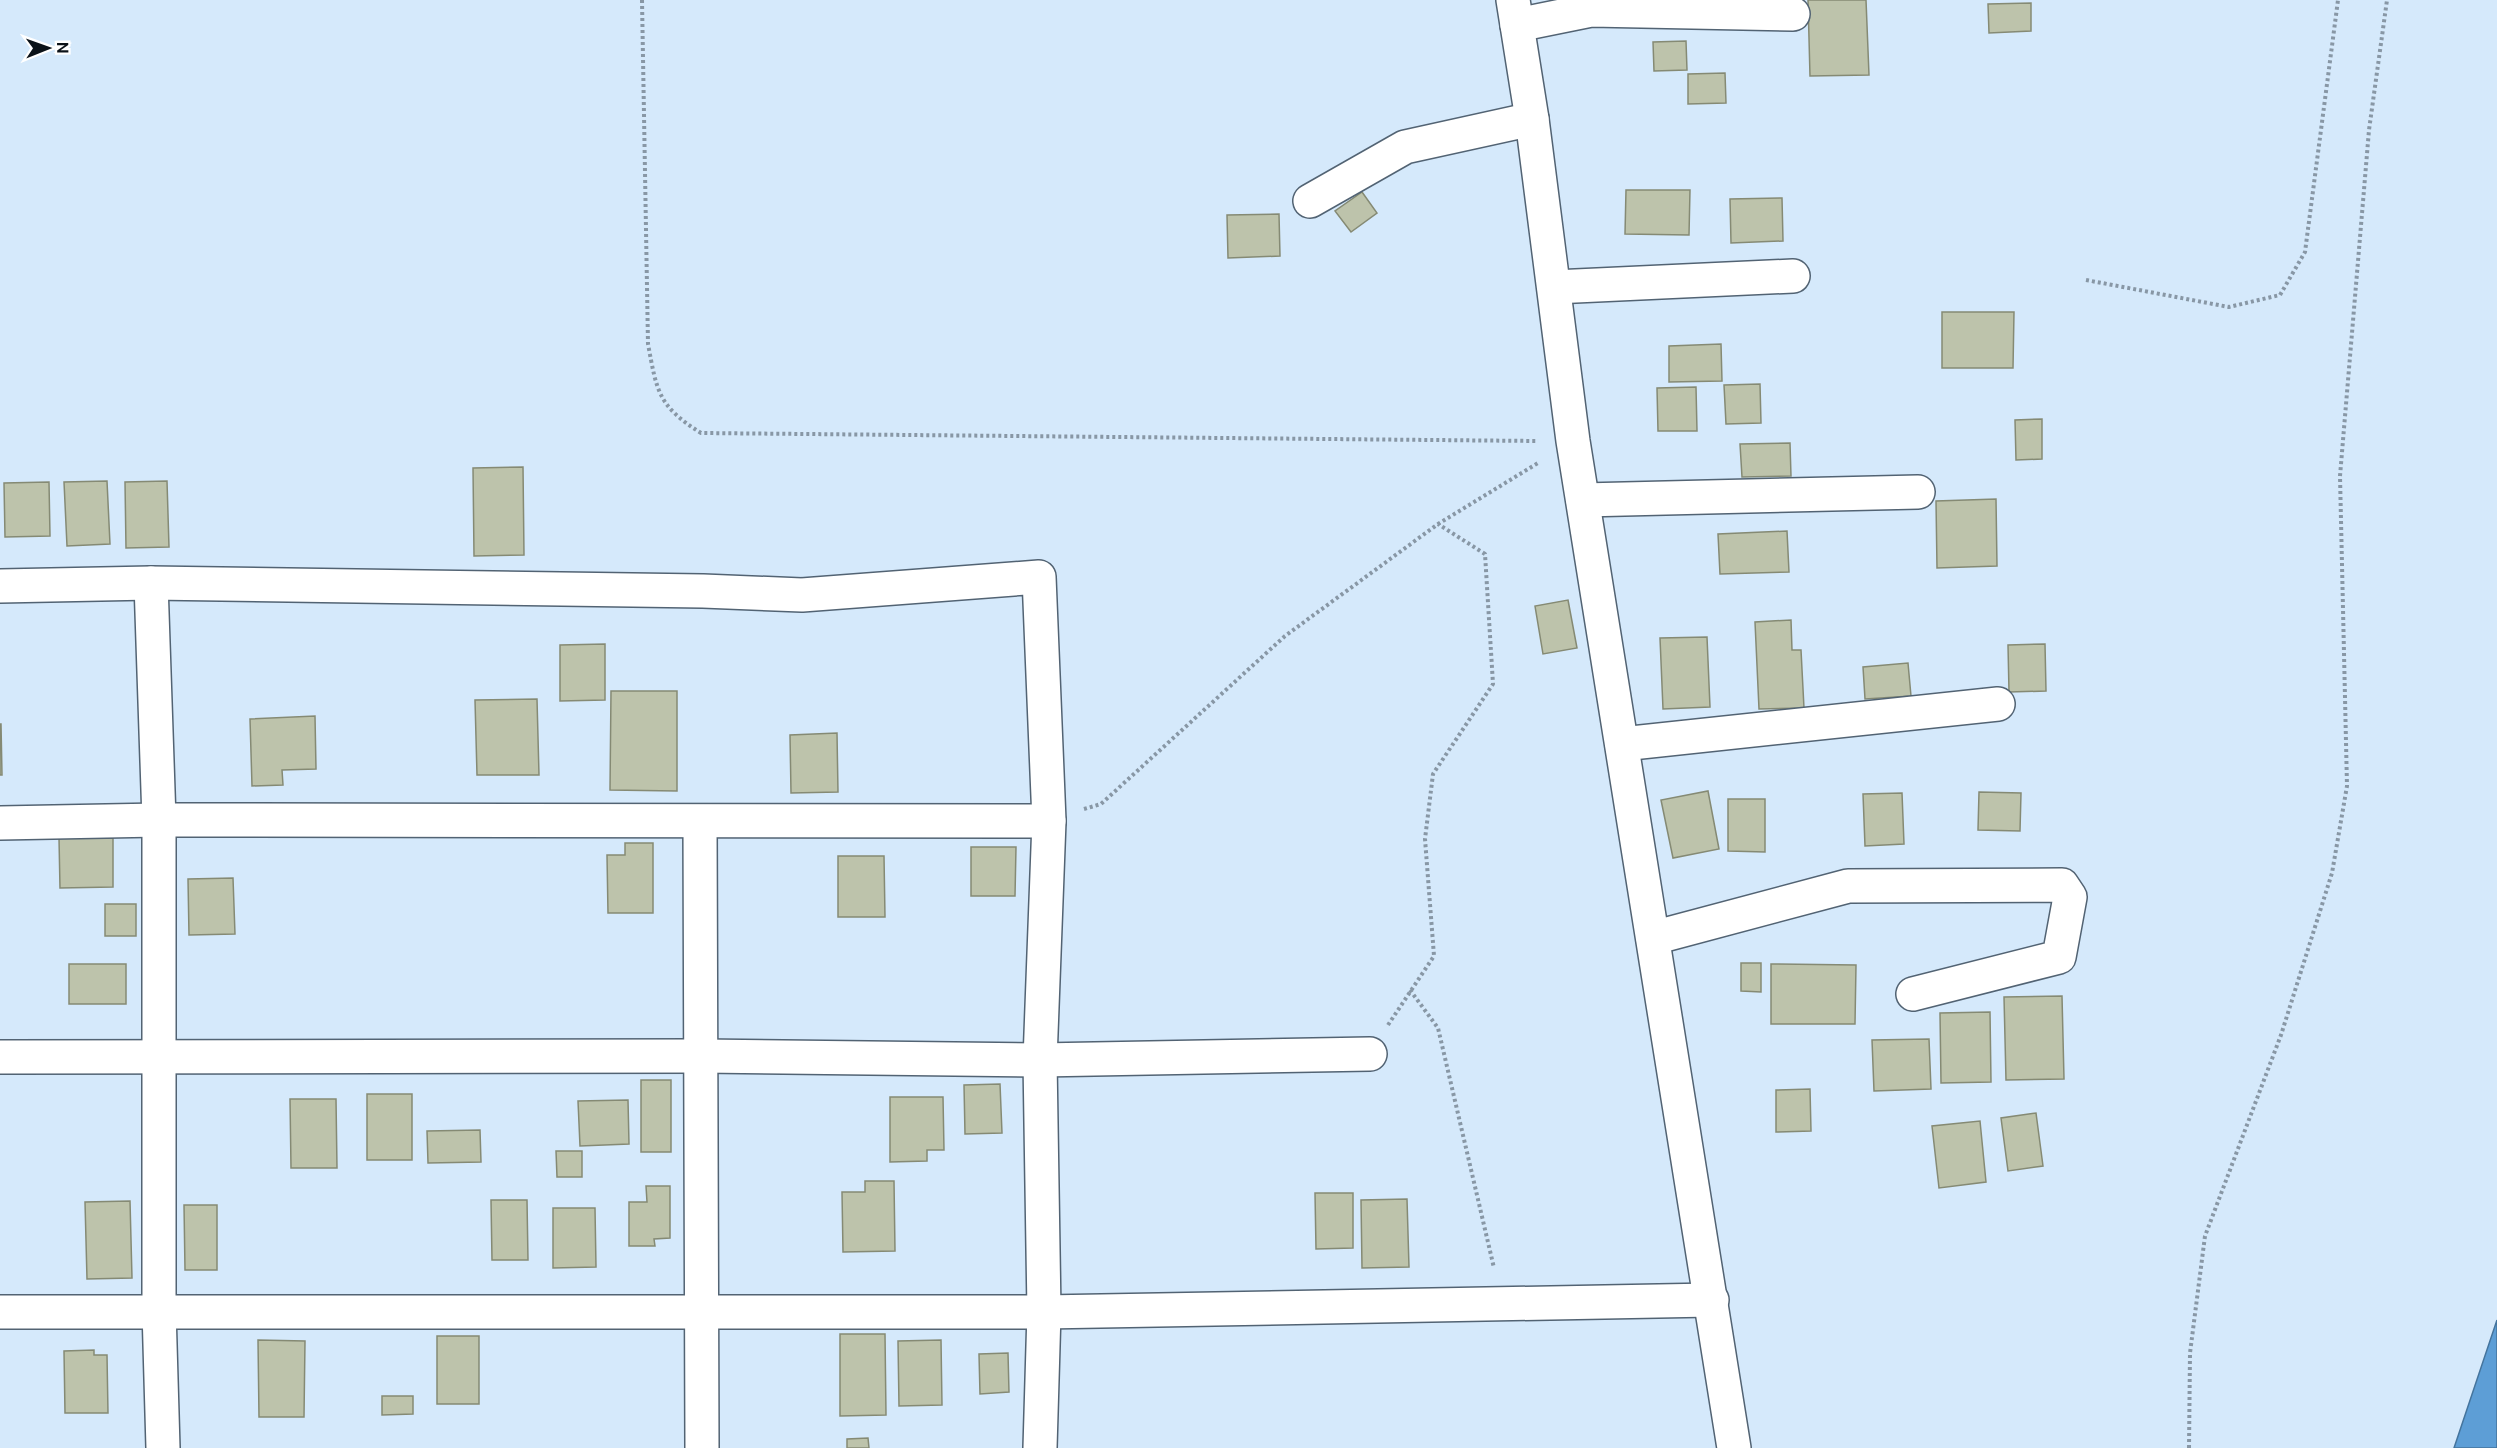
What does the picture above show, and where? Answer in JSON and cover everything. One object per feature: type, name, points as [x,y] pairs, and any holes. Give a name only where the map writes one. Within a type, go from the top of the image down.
[{"type":"street","points":[[1734,1448],[1573,441],[1532,119],[1515,13],[1591,10],[1793,14]]},
{"type":"street","points":[[1310,201],[1405,147],[1532,119]]},
{"type":"street","points":[[1554,287],[1793,276]]},
{"type":"street","points":[[1583,500],[1918,492]]},
{"type":"street","points":[[0,586],[151,583],[691,591],[802,595],[1039,577],[1049,821],[1040,1060],[1044,1312],[1040,1448]]},
{"type":"street","points":[[151,583],[159,820],[161,1058],[159,1310],[163,1448]]},
{"type":"street","points":[[1622,744],[1998,704]]},
{"type":"street","points":[[0,823],[159,820],[1049,821]]},
{"type":"street","points":[[700,822],[702,1448]]},
{"type":"street","points":[[1653,938],[1848,886],[2062,885],[2070,897],[2059,957],[1913,994]]},
{"type":"street","points":[[0,1057],[702,1056],[1040,1060],[1370,1054]]},
{"type":"street","points":[[0,1312],[159,1310],[1044,1312],[1712,1300]]},
{"type":"path","points":[[642,0],[648,345],[656,387],[675,416],[701,433],[1573,441]]},
{"type":"path","points":[[2086,280],[2229,307],[2280,295],[2306,252],[2338,0]]},
{"type":"path","points":[[2189,1448],[2190,1353],[2205,1236],[2281,1035],[2332,873],[2347,786],[2340,476],[2369,130],[2387,0]]},
{"type":"path","points":[[1049,821],[1101,804],[1285,636],[1438,524],[1573,441]]},
{"type":"path","points":[[1370,1054],[1434,956],[1425,839],[1432,774],[1493,684],[1485,554],[1438,524]]},
{"type":"path","points":[[1410,990],[1438,1028],[1495,1273],[1512,1304]]},
{"type":"water","points":[[2497,1320],[2497,1448],[2454,1448]]},
{"type":"building","points":[[1808,0],[1866,0],[1869,75],[1810,76]]},
{"type":"building","points":[[2031,3],[2031,31],[1989,33],[1988,4]]},
{"type":"building","points":[[1686,41],[1687,70],[1654,71],[1653,42]]},
{"type":"building","points":[[1725,73],[1726,103],[1688,104],[1688,74]]},
{"type":"building","points":[[1626,190],[1690,190],[1689,235],[1625,234]]},
{"type":"building","points":[[1362,192],[1377,213],[1351,232],[1335,211]]},
{"type":"building","points":[[1782,198],[1783,241],[1731,243],[1730,199]]},
{"type":"building","points":[[1279,214],[1280,256],[1228,258],[1227,215]]},
{"type":"building","points":[[1942,312],[2014,312],[2013,368],[1942,368]]},
{"type":"building","points":[[1721,344],[1722,381],[1669,382],[1669,346]]},
{"type":"building","points":[[1760,384],[1761,423],[1726,424],[1724,385]]},
{"type":"building","points":[[1696,387],[1697,431],[1658,431],[1657,388]]},
{"type":"building","points":[[2042,419],[2042,459],[2016,460],[2015,420]]},
{"type":"building","points":[[1790,443],[1791,476],[1742,477],[1740,444]]},
{"type":"building","points":[[523,467],[524,555],[474,556],[473,468]]},
{"type":"building","points":[[107,481],[110,544],[67,546],[64,482]]},
{"type":"building","points":[[167,481],[169,547],[126,548],[125,482]]},
{"type":"building","points":[[49,482],[50,536],[5,537],[4,483]]},
{"type":"building","points":[[1996,499],[1997,566],[1937,568],[1936,501]]},
{"type":"building","points":[[1787,531],[1789,572],[1720,574],[1718,534]]},
{"type":"building","points":[[1568,600],[1577,648],[1543,654],[1535,606]]},
{"type":"building","points":[[1791,620],[1792,650],[1801,650],[1804,708],[1759,709],[1755,622]]},
{"type":"building","points":[[1707,637],[1710,707],[1663,709],[1660,638]]},
{"type":"building","points":[[605,644],[605,700],[560,701],[560,645]]},
{"type":"building","points":[[2045,644],[2046,691],[2009,692],[2008,645]]},
{"type":"building","points":[[1908,663],[1911,696],[1865,699],[1863,667]]},
{"type":"building","points":[[611,691],[677,691],[677,791],[610,790]]},
{"type":"building","points":[[537,699],[539,775],[477,775],[475,700]]},
{"type":"building","points":[[315,716],[316,769],[282,770],[283,785],[252,786],[250,719]]},
{"type":"building","points":[[1,724],[2,775],[0,775]]},
{"type":"building","points":[[837,733],[838,792],[791,793],[790,735]]},
{"type":"building","points":[[1708,791],[1719,849],[1673,858],[1661,800]]},
{"type":"building","points":[[1979,792],[2021,793],[2020,831],[1978,830]]},
{"type":"building","points":[[1902,793],[1904,844],[1865,846],[1863,794]]},
{"type":"building","points":[[1728,799],[1765,799],[1765,852],[1728,851]]},
{"type":"building","points":[[59,838],[113,838],[113,887],[60,888]]},
{"type":"building","points":[[625,843],[653,843],[653,913],[608,913],[607,855],[625,855]]},
{"type":"building","points":[[971,847],[1016,847],[1015,896],[971,896]]},
{"type":"building","points":[[838,856],[884,856],[885,917],[838,917]]},
{"type":"building","points":[[233,878],[235,934],[189,935],[188,879]]},
{"type":"building","points":[[105,904],[136,904],[136,936],[105,936]]},
{"type":"building","points":[[1741,963],[1761,963],[1761,992],[1741,991]]},
{"type":"building","points":[[69,964],[126,964],[126,1004],[69,1004]]},
{"type":"building","points":[[1771,964],[1856,965],[1855,1024],[1771,1024]]},
{"type":"building","points":[[2062,996],[2064,1079],[2006,1080],[2004,997]]},
{"type":"building","points":[[1990,1012],[1991,1082],[1941,1083],[1940,1013]]},
{"type":"building","points":[[1929,1039],[1931,1089],[1874,1091],[1872,1040]]},
{"type":"building","points":[[641,1080],[671,1080],[671,1152],[641,1152]]},
{"type":"building","points":[[1000,1084],[1002,1133],[965,1134],[964,1085]]},
{"type":"building","points":[[1810,1089],[1811,1131],[1776,1132],[1776,1090]]},
{"type":"building","points":[[367,1094],[412,1094],[412,1160],[367,1160]]},
{"type":"building","points":[[890,1097],[943,1097],[944,1150],[927,1150],[927,1161],[890,1162]]},
{"type":"building","points":[[290,1099],[336,1099],[337,1168],[291,1168]]},
{"type":"building","points":[[628,1100],[629,1144],[580,1146],[578,1101]]},
{"type":"building","points":[[2036,1113],[2043,1166],[2008,1171],[2001,1118]]},
{"type":"building","points":[[1980,1121],[1986,1182],[1939,1188],[1932,1126]]},
{"type":"building","points":[[480,1130],[481,1162],[428,1163],[427,1131]]},
{"type":"building","points":[[556,1151],[582,1151],[582,1177],[557,1177]]},
{"type":"building","points":[[865,1181],[894,1181],[895,1251],[843,1252],[842,1192],[865,1192]]},
{"type":"building","points":[[646,1186],[670,1186],[670,1238],[654,1239],[655,1246],[629,1246],[629,1202],[647,1202]]},
{"type":"building","points":[[1315,1193],[1353,1193],[1353,1248],[1316,1249]]},
{"type":"building","points":[[1407,1199],[1409,1267],[1362,1268],[1361,1200]]},
{"type":"building","points":[[491,1200],[527,1200],[528,1260],[492,1260]]},
{"type":"building","points":[[130,1201],[132,1278],[87,1279],[85,1202]]},
{"type":"building","points":[[184,1205],[217,1205],[217,1270],[185,1270]]},
{"type":"building","points":[[553,1208],[595,1208],[596,1267],[553,1268]]},
{"type":"building","points":[[840,1334],[885,1334],[886,1415],[840,1416]]},
{"type":"building","points":[[437,1336],[479,1336],[479,1404],[437,1404]]},
{"type":"building","points":[[258,1340],[305,1341],[304,1417],[259,1417]]},
{"type":"building","points":[[941,1340],[942,1405],[899,1406],[898,1341]]},
{"type":"building","points":[[94,1350],[94,1355],[107,1355],[108,1413],[65,1413],[64,1351]]},
{"type":"building","points":[[1008,1353],[1009,1392],[980,1394],[979,1354]]},
{"type":"building","points":[[382,1396],[413,1396],[413,1414],[382,1415]]},
{"type":"building","points":[[868,1438],[869,1448],[847,1448],[847,1439]]}]
